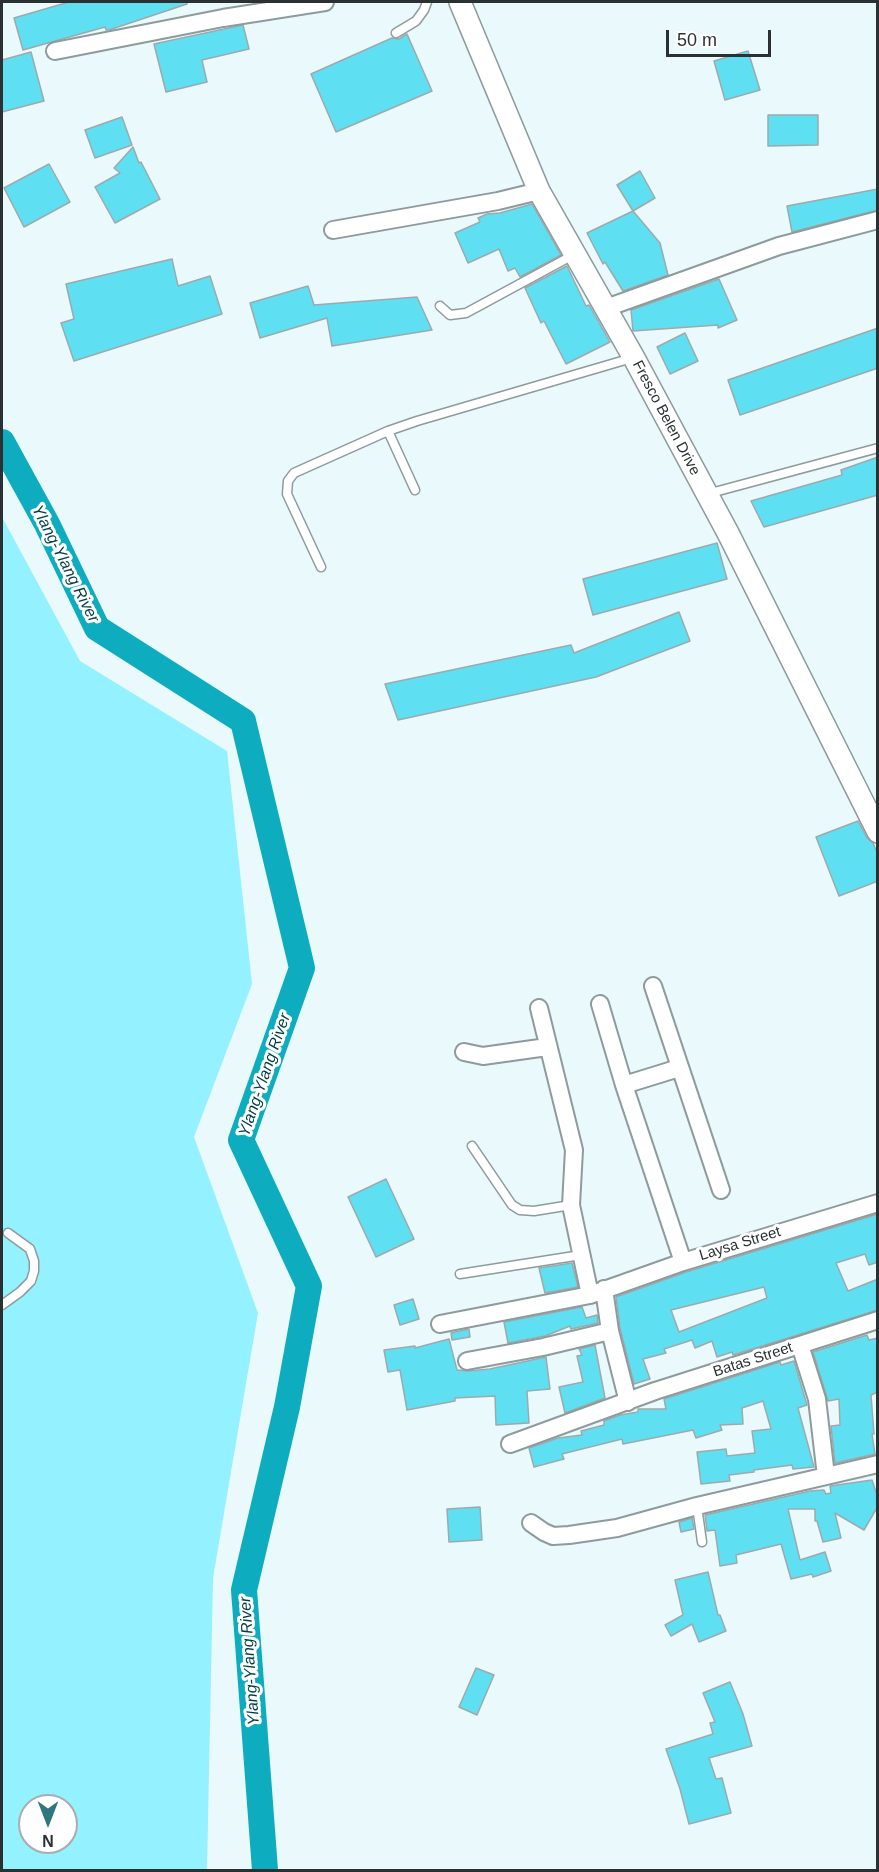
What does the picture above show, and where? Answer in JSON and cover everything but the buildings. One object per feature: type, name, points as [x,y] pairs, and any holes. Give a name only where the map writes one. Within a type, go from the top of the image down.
[{"type":"street","points":[[56,51],[223,18],[325,2]]},
{"type":"street","name":"Fresco Belen Drive","points":[[460,2],[539,191],[634,358],[728,533],[878,832]]},
{"type":"street","points":[[333,230],[498,201],[539,191]]},
{"type":"street","points":[[606,308],[779,246],[878,220]]},
{"type":"street","points":[[652,986],[721,1190]]},
{"type":"street","points":[[600,1004],[624,1085],[683,1262]]},
{"type":"street","points":[[539,1008],[574,1150],[571,1205],[581,1255],[610,1331],[628,1402]]},
{"type":"street","points":[[464,1052],[483,1056],[548,1047]]},
{"type":"street","points":[[624,1085],[679,1068]]},
{"type":"street","name":"Laysa Street","points":[[440,1324],[597,1292],[683,1262],[878,1203]]},
{"type":"street","name":"Batas Street","points":[[510,1444],[655,1391],[878,1320]]},
{"type":"street","points":[[468,1361],[543,1347],[610,1331]]},
{"type":"street","points":[[800,1345],[817,1399],[826,1476]]},
{"type":"street","points":[[531,1523],[553,1536],[616,1528],[698,1506],[878,1464]]},
{"type":"lane","points":[[396,33],[416,21],[427,2]]},
{"type":"lane","points":[[440,306],[450,315],[466,313],[575,253]]},
{"type":"lane","points":[[321,567],[287,494],[288,481],[294,473],[388,431],[417,421],[634,358]]},
{"type":"lane","points":[[388,431],[415,490]]},
{"type":"lane","points":[[707,494],[878,448]]},
{"type":"lane","points":[[472,1146],[512,1205],[520,1210],[534,1211],[571,1205]]},
{"type":"lane","points":[[2,1305],[31,1281],[34,1271],[30,1249],[8,1233]]},
{"type":"lane","points":[[460,1275],[581,1255]]},
{"type":"lane","points":[[698,1506],[702,1542]]},
{"type":"shaded area","points":[[2,517],[80,661],[227,751],[252,984],[194,1137],[258,1313],[213,1578],[207,1870],[2,1870]]},
{"type":"waterway","name":"Ylang-Ylang River","points":[[2,442],[47,524],[97,628],[243,721],[302,968],[241,1140],[309,1286],[287,1407],[244,1590],[265,1870]]}]
